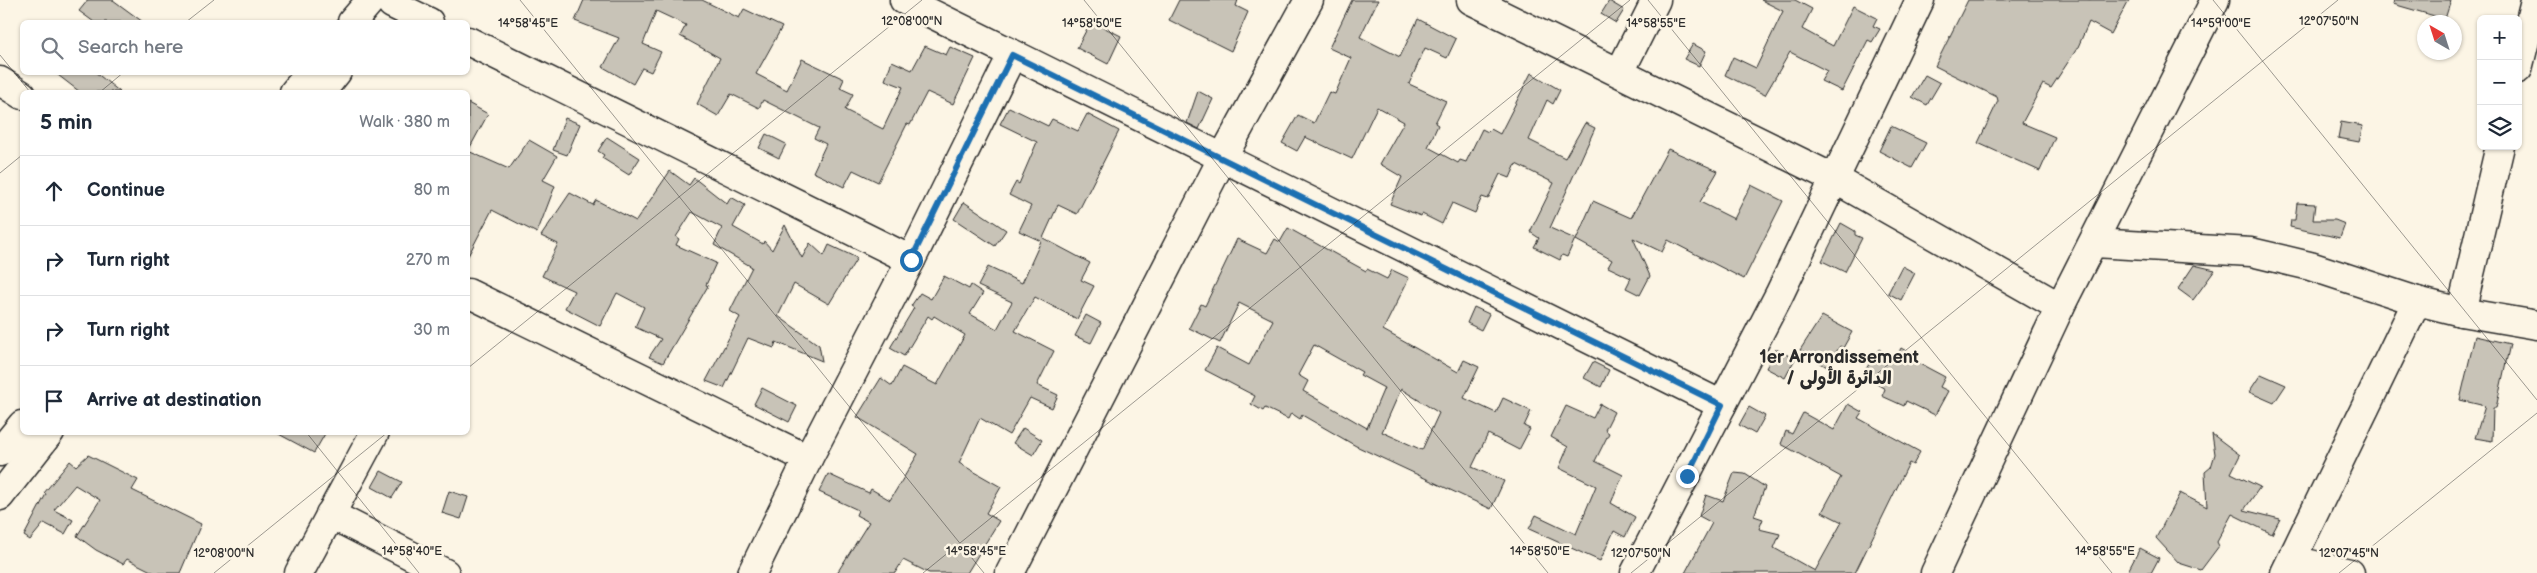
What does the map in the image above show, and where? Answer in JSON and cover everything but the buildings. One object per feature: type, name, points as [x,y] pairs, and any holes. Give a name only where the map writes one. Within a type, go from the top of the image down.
[{"type":"street","points":[[904,0],[1722,405]]},
{"type":"street","points":[[1010,573],[1223,157],[1309,0]]},
{"type":"street","points":[[1471,0],[1833,178],[2060,307]]},
{"type":"street","points":[[1620,72],[1656,0]]},
{"type":"street","points":[[1635,573],[1779,295],[1833,178],[1920,0]]},
{"type":"street","points":[[1935,573],[2060,307],[2094,243],[2215,0]]},
{"type":"street","points":[[2520,60],[2535,0]]},
{"type":"street","points":[[356,20],[384,7],[423,20]]},
{"type":"street","points":[[470,42],[911,260]]},
{"type":"street","points":[[752,573],[808,459],[911,260],[1012,55]]},
{"type":"street","points":[[296,90],[308,75]]},
{"type":"street","points":[[322,90],[334,75]]},
{"type":"street","points":[[0,81],[20,94]]},
{"type":"street","points":[[2461,312],[2499,150]]},
{"type":"street","points":[[2094,243],[2251,252],[2310,266],[2417,301],[2461,312],[2537,325]]},
{"type":"street","points":[[470,295],[808,459]]},
{"type":"street","points":[[2350,573],[2289,566],[2417,301]]},
{"type":"street","points":[[0,452],[20,427]]},
{"type":"street","points":[[0,496],[48,435]]},
{"type":"street","points":[[299,573],[373,435]]},
{"type":"street","points":[[330,514],[445,573]]},
{"type":"district","name":"1er Arrondissement / الدائرة الأولى","points":[[1839,367]]},
{"type":"route","points":[[911,260],[1012,55],[1223,157],[1722,405],[1687,476]]}]
